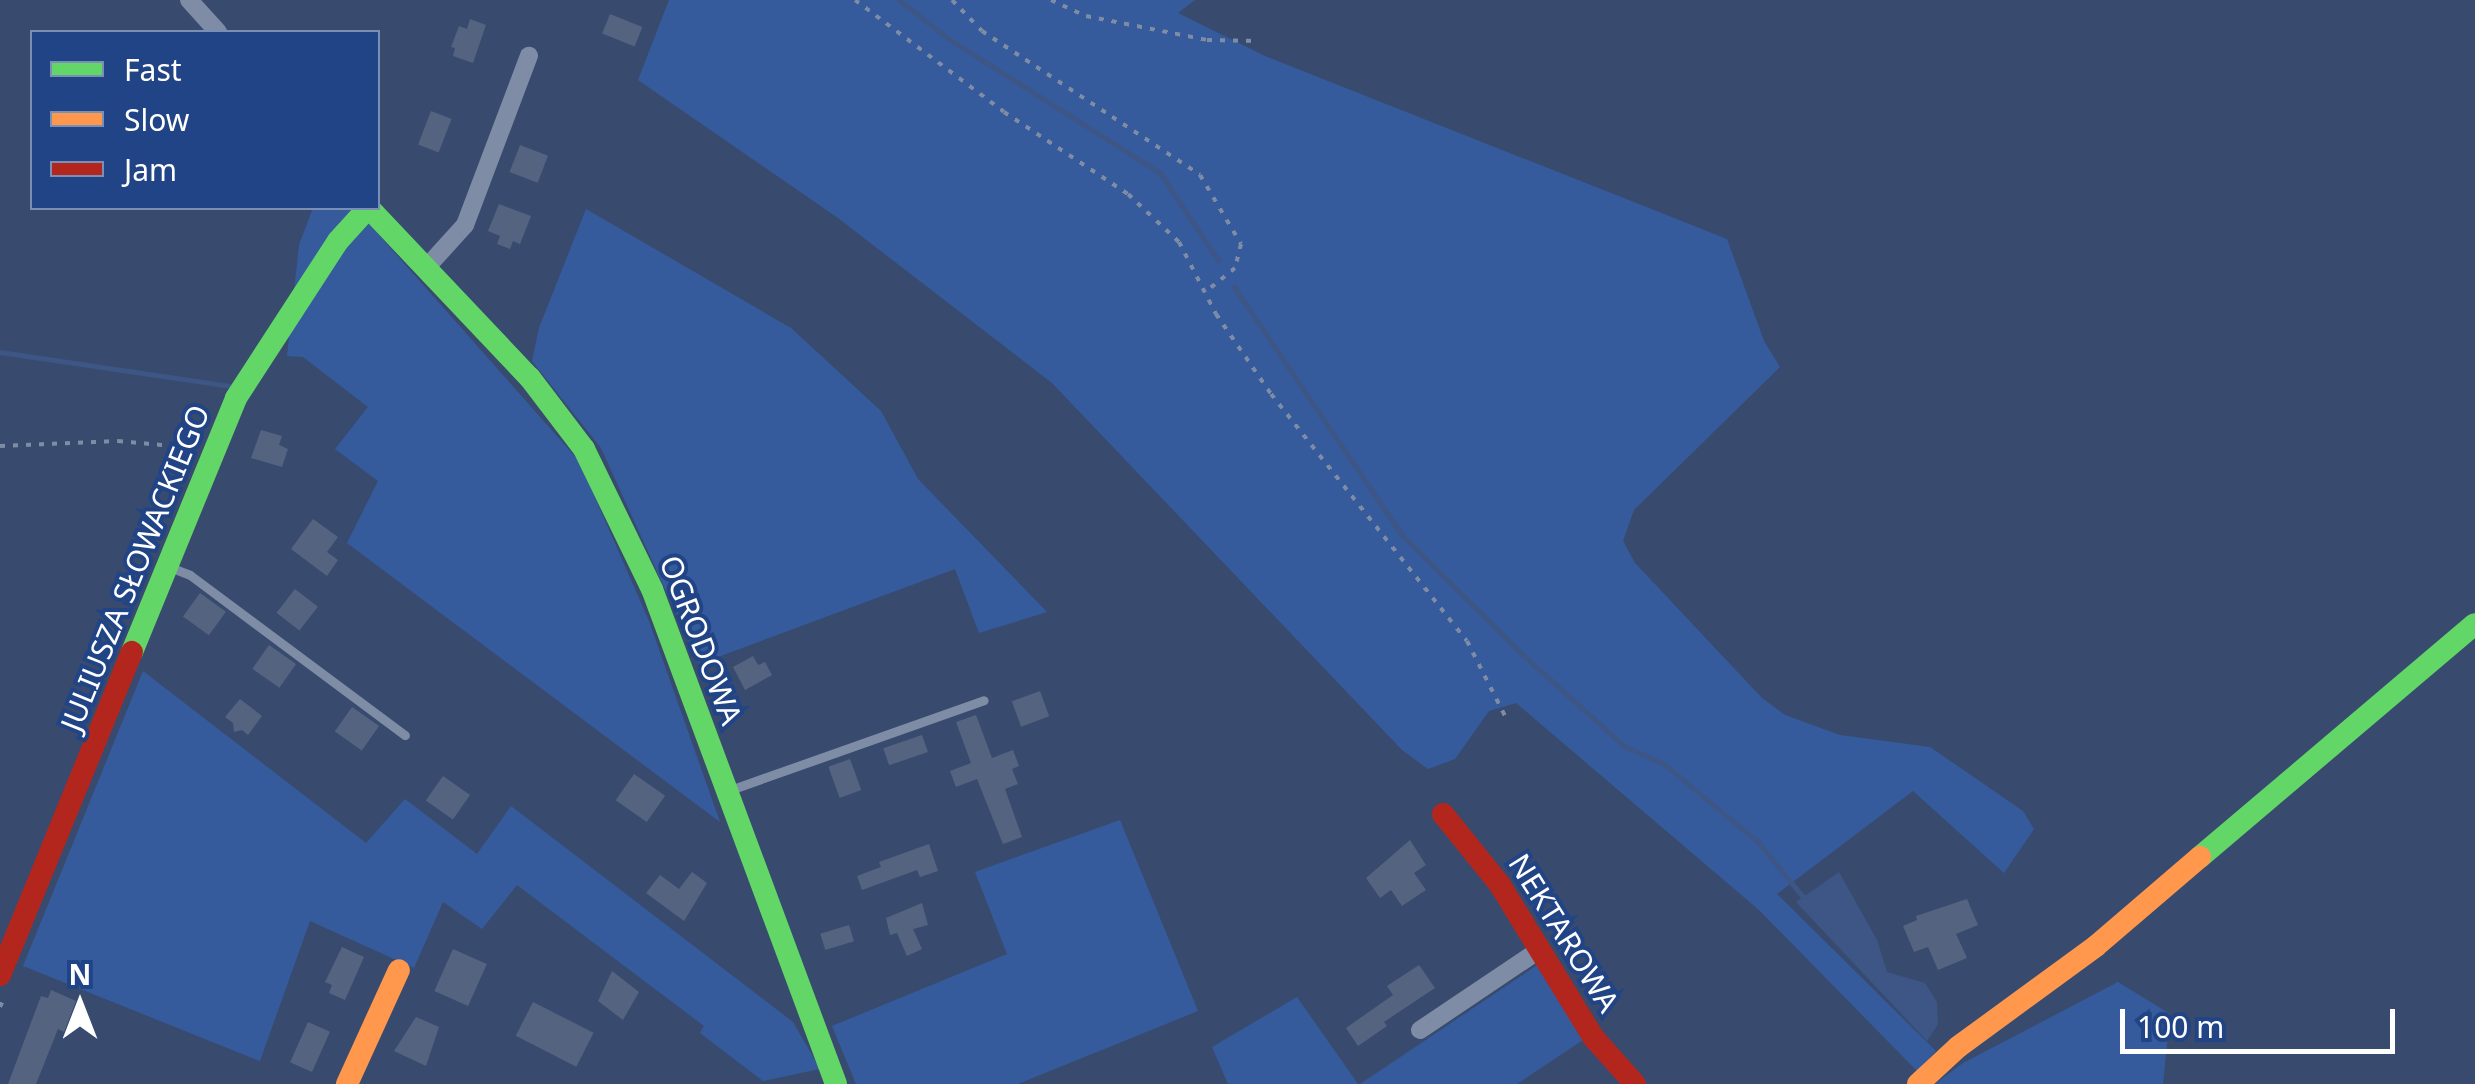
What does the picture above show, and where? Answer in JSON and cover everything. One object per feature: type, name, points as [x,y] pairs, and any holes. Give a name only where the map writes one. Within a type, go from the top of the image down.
[{"type":"street","points":[[190,0],[216,30]]},
{"type":"street","points":[[426,268],[465,225],[529,56]]},
{"type":"street","name":"JULIUSZA SŁOWACKIEGO","points":[[0,975],[236,398],[338,241],[367,210]]},
{"type":"street","name":"OGRODOWA","points":[[371,210],[530,378],[584,448],[652,590],[836,1084]]},
{"type":"street","points":[[1918,1084],[1958,1048],[2096,946],[2475,624]]},
{"type":"street","name":"NEKTAROWA","points":[[1444,814],[1485,862],[1593,1037],[1635,1084]]},
{"type":"street","points":[[1420,1030],[1539,950]]},
{"type":"street","points":[[347,1084],[398,970]]},
{"type":"lane","points":[[169,567],[190,575],[405,734]]},
{"type":"lane","points":[[728,791],[984,700]]},
{"type":"path","points":[[855,0],[1004,112],[1128,194],[1180,242],[1205,292],[1271,394],[1467,641],[1505,716]]},
{"type":"path","points":[[952,0],[982,31],[1200,174],[1241,244],[1234,268],[1205,292]]},
{"type":"path","points":[[1052,0],[1086,16],[1207,40],[1258,42]]},
{"type":"path","points":[[0,446],[118,440],[214,453]]},
{"type":"shaded area","points":[[669,0],[1195,0],[1178,13],[1265,56],[1727,239],[1764,341],[1780,367],[1634,510],[1623,541],[1635,563],[1762,698],[1785,715],[1840,735],[1930,747],[2023,811],[2034,829],[2004,873],[1913,791],[1777,894],[1936,1051],[1917,1071],[1759,910],[1516,703],[1489,711],[1455,759],[1428,769],[1402,750],[1052,383],[838,218],[638,80]]},
{"type":"shaded area","points":[[586,209],[791,328],[881,411],[918,479],[1047,612],[979,633],[955,569],[699,664],[601,448],[532,361],[539,328]]},
{"type":"shaded area","points":[[312,210],[357,210],[579,461],[649,621],[720,822],[347,543],[378,481],[335,449],[368,407],[303,357],[287,356],[299,245]]},
{"type":"shaded area","points":[[143,671],[366,843],[405,799],[477,854],[511,806],[793,1022],[820,1069],[763,1081],[700,1033],[704,1026],[517,885],[482,929],[443,902],[414,968],[310,921],[260,1061],[23,966]]},
{"type":"shaded area","points":[[1120,820],[1198,1011],[1018,1084],[856,1084],[832,1026],[1007,954],[975,872]]},
{"type":"shaded area","points":[[1839,872],[1877,940],[1887,972],[1925,983],[1937,1002],[1938,1024],[1927,1041],[1796,902]]},
{"type":"shaded area","points":[[1542,962],[1583,1040],[1517,1084],[1360,1084]]},
{"type":"shaded area","points":[[2118,982],[2170,1014],[2163,1084],[1935,1084],[1963,1063]]},
{"type":"shaded area","points":[[1297,997],[1358,1084],[1228,1084],[1212,1047]]},
{"type":"building","points":[[610,14],[642,27],[635,47],[602,33]]},
{"type":"building","points":[[470,19],[486,25],[473,63],[453,56],[455,48],[451,47],[459,26],[467,29]]},
{"type":"building","points":[[431,111],[452,119],[439,152],[418,145]]},
{"type":"building","points":[[520,145],[548,156],[538,183],[510,172]]},
{"type":"building","points":[[499,204],[531,216],[520,244],[513,241],[510,249],[497,244],[500,236],[488,231]]},
{"type":"building","points":[[261,430],[282,436],[279,445],[288,449],[282,467],[251,458]]},
{"type":"building","points":[[313,519],[338,537],[327,552],[338,560],[327,576],[291,549]]},
{"type":"building","points":[[295,589],[318,607],[299,630],[277,613]]},
{"type":"building","points":[[200,593],[226,612],[209,635],[183,616]]},
{"type":"building","points":[[269,645],[296,664],[279,688],[252,669]]},
{"type":"building","points":[[753,656],[758,665],[765,662],[772,675],[745,690],[733,667]]},
{"type":"building","points":[[1040,691],[1049,716],[1021,727],[1012,701]]},
{"type":"building","points":[[240,699],[262,716],[248,735],[242,730],[234,732],[233,723],[225,717]]},
{"type":"building","points":[[352,707],[379,726],[362,751],[335,732]]},
{"type":"building","points":[[976,715],[992,758],[1013,750],[1019,766],[1012,769],[1018,784],[1005,789],[1022,837],[1003,844],[977,779],[956,787],[950,771],[971,763],[956,722]]},
{"type":"building","points":[[922,735],[928,752],[889,765],[883,748]]},
{"type":"building","points":[[850,759],[861,790],[840,798],[828,767]]},
{"type":"building","points":[[634,774],[665,796],[647,822],[616,800]]},
{"type":"building","points":[[443,776],[470,795],[453,820],[426,801]]},
{"type":"building","points":[[1410,840],[1426,865],[1414,873],[1426,890],[1402,906],[1391,890],[1380,898],[1366,878]]},
{"type":"building","points":[[929,844],[938,871],[920,877],[917,870],[862,890],[857,876],[881,867],[879,862]]},
{"type":"building","points":[[692,872],[707,883],[684,921],[646,893],[660,875],[679,889]]},
{"type":"building","points":[[1967,899],[1978,925],[1956,934],[1967,958],[1938,970],[1928,947],[1914,952],[1903,926],[1917,920],[1916,916]]},
{"type":"building","points":[[922,903],[928,925],[913,929],[922,949],[907,956],[897,933],[890,935],[886,918]]},
{"type":"building","points":[[849,925],[854,941],[825,950],[820,934]]},
{"type":"building","points":[[342,947],[364,957],[345,1000],[329,993],[332,985],[325,982]]},
{"type":"building","points":[[453,949],[487,964],[468,1006],[434,991]]},
{"type":"building","points":[[1419,965],[1435,988],[1384,1022],[1387,1026],[1358,1046],[1346,1028],[1393,995],[1387,986]]},
{"type":"building","points":[[612,971],[639,992],[623,1020],[598,1001]]},
{"type":"building","points":[[51,990],[76,1001],[64,1032],[58,1029],[36,1084],[8,1084],[41,996],[48,998]]},
{"type":"building","points":[[533,1002],[594,1033],[576,1067],[516,1036]]},
{"type":"building","points":[[416,1017],[439,1027],[426,1066],[394,1051]]},
{"type":"building","points":[[308,1022],[330,1032],[312,1072],[290,1062]]},
{"type":"waterway","points":[[899,0],[949,39],[1160,173],[1218,260]]},
{"type":"waterway","points":[[1234,287],[1402,535],[1521,653],[1624,746],[1664,764],[1758,842],[1803,897]]},
{"type":"waterway","points":[[0,352],[229,386]]},
{"type":"traffic: fast","points":[[132,652],[236,398],[338,241],[366,210]]},
{"type":"traffic: fast","points":[[371,210],[530,378],[584,449],[652,589],[836,1084]]},
{"type":"traffic: fast","points":[[2200,857],[2475,624]]},
{"type":"traffic: slow","points":[[1918,1084],[1958,1047],[2096,946],[2200,857]]},
{"type":"traffic: slow","points":[[347,1084],[399,970]]},
{"type":"traffic: jam","points":[[0,975],[132,652]]},
{"type":"traffic: jam","points":[[1443,814],[1500,885],[1593,1037],[1635,1084]]}]
